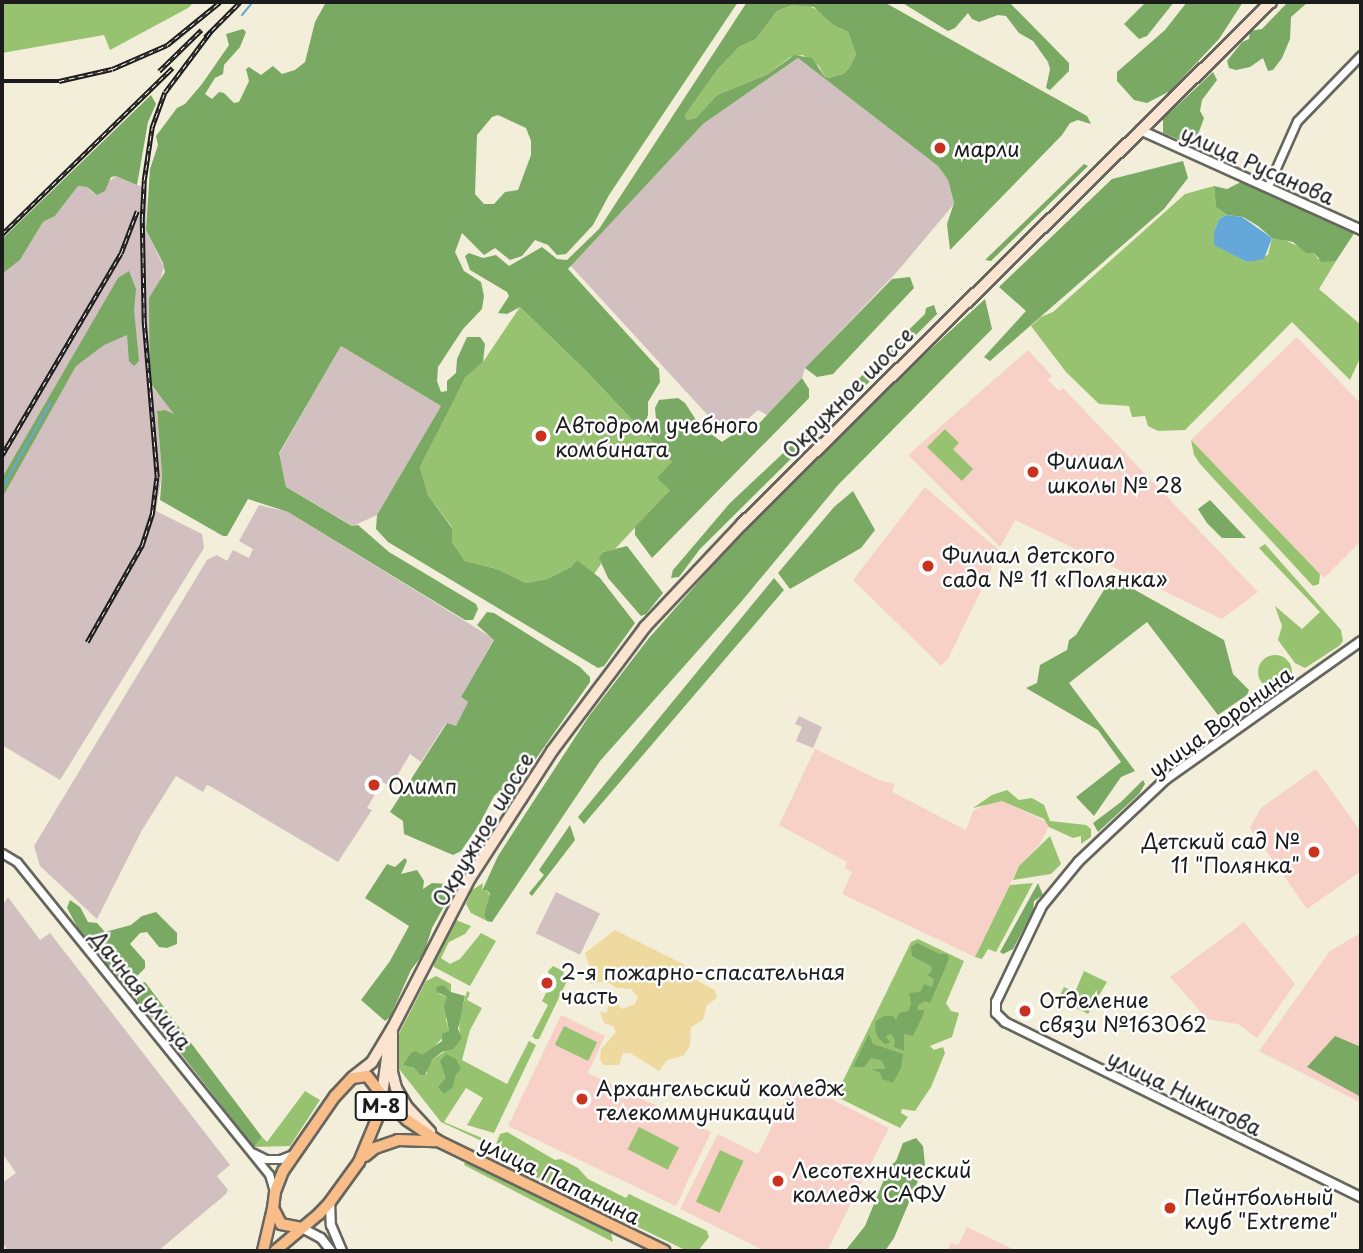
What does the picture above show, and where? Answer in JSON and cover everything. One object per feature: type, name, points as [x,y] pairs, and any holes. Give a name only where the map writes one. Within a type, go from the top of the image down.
[{"type":"main road","name":"Окружное шоссе","points":[[263,1251],[275,1192],[293,1154],[321,1113],[352,1077],[372,1062],[478,867],[552,751],[645,627],[742,524],[1271,2]]},
{"type":"main road","name":"Окружное шоссе","points":[[275,1251],[330,1202],[359,1162],[378,1122],[391,1029]]},
{"type":"main road","name":"улица Папанина","points":[[391,1029],[392,1072],[396,1088],[407,1107],[438,1141]]},
{"type":"main road","name":"М-8","points":[[352,1077],[367,1076],[382,1095]]},
{"type":"main road","name":"улица Папанина","points":[[382,1095],[407,1120],[438,1141],[665,1251]]},
{"type":"main road","name":"улица Папанина","points":[[359,1162],[375,1148],[398,1140],[438,1141]]},
{"type":"main road","points":[[273,1208],[281,1224],[303,1228]]},
{"type":"street","points":[[1268,186],[1297,121],[1361,55]]},
{"type":"street","name":"улица Русанова","points":[[1140,130],[1361,230]]},
{"type":"street","name":"улица Воронина","points":[[996,1013],[996,1002],[1007,975],[1042,906],[1079,861],[1166,779],[1361,641]]},
{"type":"street","name":"Дачная улица","points":[[2,853],[18,862],[269,1174],[275,1192]]},
{"type":"street","name":"улица Никитова","points":[[996,1013],[1005,1022],[1075,1059],[1361,1197]]},
{"type":"street","points":[[251,1152],[266,1159],[280,1159],[293,1154]]},
{"type":"street","points":[[330,1202],[331,1225],[342,1251]]},
{"type":"street","points":[[303,1228],[321,1238],[331,1251]]},
{"type":"shaded area","points":[[798,58],[938,166],[948,180],[954,204],[896,273],[805,368],[802,378],[767,415],[758,410],[736,429],[725,434],[570,265],[703,124]]},
{"type":"shaded area","points":[[116,176],[147,189],[146,230],[164,267],[160,281],[152,387],[174,411],[174,415],[165,410],[157,411],[162,474],[156,511],[202,534],[204,548],[60,780],[2,745],[2,274],[20,260],[43,222],[55,216],[78,186],[87,187],[93,193]]},
{"type":"shaded area","points":[[1297,337],[1361,404],[1361,541],[1324,578],[1191,440]]},
{"type":"shaded area","points":[[341,346],[441,406],[377,515],[353,526],[286,487],[279,454]]},
{"type":"shaded area","name":"Филиал школы № 28","points":[[1028,350],[1052,376],[1048,380],[1059,391],[1063,388],[1258,592],[1222,619],[1015,520],[1000,547],[908,455]]},
{"type":"shaded area","name":"Филиал детского сада № 11 «Полянка»","points":[[925,487],[1000,551],[948,659],[941,666],[853,580]]},
{"type":"shaded area","points":[[259,505],[288,512],[494,639],[461,697],[468,702],[456,727],[446,723],[421,762],[410,754],[391,786],[382,782],[367,808],[372,810],[338,862],[210,786],[207,785],[203,792],[176,776],[142,830],[97,919],[40,866],[34,846],[207,560],[217,555],[227,561],[233,550],[249,558],[253,549],[239,541]]},
{"type":"shaded area","points":[[799,716],[822,727],[813,748],[796,741],[802,727],[795,724]]},
{"type":"shaded area","points":[[815,749],[879,780],[895,784],[892,792],[966,830],[973,811],[998,798],[1050,824],[1040,844],[1019,866],[975,957],[842,894],[852,872],[845,868],[847,862],[779,825]]},
{"type":"shaded area","name":"Детский сад № 11 \"Полянка\"","points":[[1316,769],[1361,832],[1361,871],[1307,909],[1250,828],[1261,808]]},
{"type":"shaded area","points":[[556,892],[600,913],[580,955],[536,933]]},
{"type":"shaded area","points":[[8,897],[40,940],[50,933],[230,1165],[217,1176],[228,1190],[226,1194],[158,1251],[8,1251],[2,1242],[2,1183],[16,1173],[2,1153],[2,906]]},
{"type":"shaded area","points":[[1244,922],[1295,984],[1257,1038],[1238,1024],[1207,1019],[1170,977]]},
{"type":"shaded area","points":[[1359,934],[1361,1103],[1259,1051],[1330,951]]},
{"type":"shaded area","name":"Архангельский колледж телекоммуникаций","points":[[561,1015],[605,1036],[588,1073],[711,1132],[676,1206],[508,1126]]},
{"type":"shaded area","name":"Лесотехнический колледж САФУ","points":[[795,1081],[889,1128],[827,1251],[765,1251],[680,1209],[718,1134],[758,1154]]},
{"type":"shaded area","points":[[967,1227],[1017,1251],[947,1251],[951,1243],[958,1245]]},
{"type":"green space","points":[[2,2],[194,2],[188,8],[110,50],[104,35],[2,53]]},
{"type":"green space","points":[[326,2],[738,2],[609,195],[593,225],[566,254],[557,255],[548,245],[535,240],[522,256],[510,260],[495,248],[484,255],[462,233],[455,252],[464,271],[481,282],[484,296],[482,309],[463,329],[438,367],[437,381],[441,392],[447,391],[447,381],[456,373],[457,359],[467,337],[480,337],[485,344],[483,362],[465,378],[420,467],[428,495],[452,528],[452,542],[465,561],[497,569],[526,583],[547,579],[571,567],[577,560],[600,578],[635,623],[604,666],[598,668],[388,542],[376,529],[377,515],[441,406],[341,346],[279,453],[286,487],[352,526],[358,525],[389,552],[476,604],[478,609],[473,620],[465,620],[288,512],[248,499],[227,536],[223,536],[160,500],[162,474],[157,411],[165,410],[174,414],[150,383],[149,298],[165,272],[146,230],[150,169],[158,145],[156,136],[177,108],[185,104],[202,84],[229,45],[226,34],[243,29],[246,32],[240,47],[224,65],[223,74],[215,78],[205,94],[212,99],[219,92],[224,93],[234,103],[239,102],[249,81],[246,69],[249,67],[261,75],[273,66],[282,74],[295,70],[305,62],[315,22]],"holes":[[[498,115],[526,128],[531,141],[531,155],[518,190],[505,192],[494,204],[484,204],[475,194],[477,135],[492,117]]]},
{"type":"green space","points":[[747,2],[884,2],[1087,116],[1091,124],[1078,120],[1070,123],[1062,135],[950,250],[947,224],[954,203],[948,180],[938,166],[798,58],[703,124],[568,269],[659,369],[660,382],[648,402],[648,424],[656,419],[655,408],[659,400],[678,398],[685,403],[700,426],[722,442],[738,431],[751,432],[802,378],[809,389],[809,398],[652,558],[635,535],[635,527],[670,490],[657,478],[672,462],[588,373],[520,307],[507,314],[498,313],[509,296],[507,292],[470,270],[465,256],[469,253],[483,258],[496,255],[509,266],[542,247],[557,259],[567,260],[599,229]],"holes":[[[793,5],[814,7],[833,25],[848,32],[856,54],[843,74],[825,77],[812,58],[794,55],[768,74],[717,95],[696,118],[687,120],[685,115],[718,69],[739,47],[756,39],[777,11]]]},
{"type":"green space","points":[[901,2],[1009,2],[1069,63],[1069,71],[1050,90],[1046,88],[1050,69],[1048,62],[1033,41],[1019,33],[1006,16],[998,15],[979,22],[972,19],[968,13],[955,28],[948,31]]},
{"type":"green space","points":[[1146,2],[1174,2],[1147,36],[1139,39],[1124,24]]},
{"type":"green space","points":[[1187,2],[1243,2],[1219,39],[1170,91],[1147,103],[1134,100],[1117,81],[1117,72],[1165,30]]},
{"type":"green space","points":[[1288,2],[1308,2],[1291,17],[1290,39],[1282,58],[1273,70],[1268,71],[1263,58],[1250,67],[1236,70],[1229,68],[1227,61],[1242,42],[1249,39],[1250,31],[1262,29]]},
{"type":"green space","points":[[804,4],[818,10],[833,25],[848,32],[856,54],[850,67],[843,74],[829,78],[825,77],[819,66],[803,55],[790,57],[768,74],[717,95],[696,118],[687,120],[685,115],[718,69],[739,47],[756,39],[777,11]]},
{"type":"green space","points":[[1213,72],[1217,80],[1202,100],[1200,111],[1204,118],[1196,140],[1185,142],[1163,133],[1163,119]]},
{"type":"green space","points":[[151,95],[156,104],[148,122],[137,185],[116,176],[111,177],[105,191],[97,195],[87,187],[78,186],[55,216],[43,222],[20,260],[2,274],[2,239]]},
{"type":"green space","points":[[1183,161],[1188,178],[1164,209],[990,361],[984,357],[1026,311],[999,287],[1112,179]]},
{"type":"green space","points":[[1084,164],[1088,166],[991,261],[985,260]]},
{"type":"green space","points":[[1241,182],[1327,217],[1355,232],[1336,261],[1322,262],[1314,253],[1306,253],[1293,242],[1272,238],[1243,217],[1227,215],[1216,207],[1214,186],[1227,189]]},
{"type":"green space","points":[[1214,186],[1216,207],[1227,215],[1219,219],[1214,232],[1215,245],[1247,262],[1268,255],[1272,238],[1282,239],[1314,253],[1318,259],[1336,261],[1319,289],[1361,325],[1361,356],[1350,380],[1292,322],[1185,430],[1158,431],[1148,426],[1145,416],[1132,417],[1129,406],[1099,404],[1066,372],[1031,326],[1041,317],[1053,312],[1185,194]]},
{"type":"green space","points":[[129,271],[136,289],[134,310],[139,361],[134,366],[129,361],[127,335],[104,345],[76,366],[2,498],[2,478],[118,278]]},
{"type":"green space","points":[[910,277],[914,288],[833,374],[817,377],[805,368],[892,279]]},
{"type":"green space","points":[[985,299],[992,329],[838,485],[741,602],[600,761],[492,922],[487,921],[484,915],[490,894],[487,890],[482,891],[498,856],[589,716],[649,638],[755,518],[858,416]]},
{"type":"green space","points":[[934,305],[937,314],[854,397],[841,396],[925,314],[926,308]]},
{"type":"green space","name":"Автодром учебного комбината","points":[[520,307],[588,373],[672,462],[670,490],[615,549],[603,552],[601,564],[594,574],[577,560],[571,567],[547,579],[526,583],[497,569],[465,561],[452,542],[452,527],[428,495],[420,467],[465,378],[483,362]]},
{"type":"green space","points":[[828,411],[833,417],[700,549],[679,577],[671,578],[673,570],[730,503]]},
{"type":"green space","points":[[945,429],[959,443],[953,449],[973,469],[962,481],[927,447]]},
{"type":"green space","points":[[1191,440],[1320,574],[1319,584],[1313,586],[1200,464],[1194,455]]},
{"type":"green space","points":[[853,491],[875,530],[861,548],[790,589],[778,573],[834,507]]},
{"type":"green space","points":[[1210,500],[1246,538],[1222,538],[1207,523],[1198,509]]},
{"type":"green space","points":[[1265,544],[1341,630],[1343,641],[1339,646],[1305,668],[1295,663],[1278,640],[1282,626],[1275,606],[1302,629],[1320,612],[1259,548]]},
{"type":"green space","points":[[627,546],[663,593],[646,614],[641,616],[608,578],[599,558],[603,552]]},
{"type":"green space","points":[[1112,577],[1224,640],[1233,674],[1249,690],[1247,695],[1218,715],[1147,622],[1069,683],[1135,771],[1121,777],[1094,816],[1076,797],[1121,762],[1098,730],[1026,688],[1037,683],[1040,665],[1067,650],[1069,640],[1076,635]]},
{"type":"green space","points":[[774,578],[784,590],[584,824],[578,817]]},
{"type":"green space","points":[[487,612],[494,613],[580,667],[590,677],[590,682],[523,777],[504,798],[497,793],[494,796],[461,851],[453,855],[404,834],[403,821],[390,812],[447,723],[456,726],[468,702],[461,697],[494,640],[477,625]]},
{"type":"green space","points":[[1275,655],[1287,660],[1292,672],[1287,684],[1275,689],[1263,684],[1258,672],[1263,660]]},
{"type":"green space","points":[[1143,780],[1145,784],[1139,794],[1098,832],[1093,823],[1121,802]]},
{"type":"green space","points":[[1007,790],[1019,800],[1032,798],[1044,805],[1050,821],[1086,825],[1091,829],[1091,837],[1081,844],[1081,836],[1073,838],[1049,827],[1044,819],[1002,801],[973,808],[992,795]]},
{"type":"green space","points":[[570,825],[575,840],[532,896],[529,893],[544,875],[539,870]]},
{"type":"green space","points":[[1050,836],[1061,864],[1051,874],[1013,880],[1019,866]]},
{"type":"green space","points":[[405,858],[407,861],[401,874],[417,870],[424,881],[423,889],[432,883],[447,884],[452,892],[432,928],[424,953],[411,970],[390,1017],[385,1021],[361,1000],[390,961],[409,926],[365,898],[387,864],[395,867]]},
{"type":"green space","points":[[483,883],[482,891],[487,890],[490,896],[484,915],[487,921],[471,913],[466,904],[472,890]]},
{"type":"green space","points":[[1033,883],[996,952],[988,949],[982,959],[975,957],[1010,885]]},
{"type":"green space","points":[[1038,883],[1043,895],[1034,901],[1033,911],[1013,949],[1003,954],[1000,952]]},
{"type":"green space","points":[[70,900],[80,907],[88,922],[97,923],[105,932],[131,925],[142,916],[156,912],[177,933],[177,944],[167,948],[159,947],[147,932],[140,933],[130,944],[145,961],[145,968],[134,979],[122,982],[79,930],[67,908]]},
{"type":"green space","points":[[456,920],[471,926],[465,934],[449,942],[441,958],[450,964],[460,959],[481,933],[496,941],[470,986],[434,967],[433,963]]},
{"type":"green space","points":[[918,939],[964,961],[946,1003],[951,1011],[959,1013],[952,1037],[930,1046],[934,1050],[943,1047],[945,1053],[931,1087],[915,1111],[902,1109],[901,1113],[908,1117],[900,1128],[839,1098],[837,1093],[911,942]]},
{"type":"green space","points":[[917,943],[940,954],[947,954],[949,959],[930,1003],[925,1001],[918,1005],[917,1010],[924,1010],[924,1013],[913,1036],[904,1034],[904,1051],[894,1047],[895,1040],[891,1034],[886,1036],[890,1043],[885,1044],[878,1038],[875,1029],[876,1021],[884,1016],[893,1016],[896,1020],[899,1013],[908,1011],[911,1004],[909,993],[920,992],[924,984],[932,987],[934,979],[927,975],[932,971],[931,966],[912,956],[911,947]]},
{"type":"green space","points":[[553,966],[563,971],[566,983],[539,1039],[535,1039],[532,1036],[548,1005],[542,1001],[550,985],[548,971]]},
{"type":"green space","points":[[1084,971],[1107,982],[1088,1014],[1058,999],[1064,987],[1075,992]]},
{"type":"green space","points":[[436,976],[451,984],[451,992],[444,985],[439,994],[447,997],[446,1020],[449,1031],[430,1051],[404,1065],[414,1068],[420,1075],[427,1074],[426,1067],[432,1060],[460,1041],[459,1020],[467,991],[470,993],[467,1000],[482,1008],[470,1030],[462,1060],[507,1084],[529,1041],[536,1045],[494,1133],[467,1125],[483,1098],[466,1088],[444,1122],[482,1138],[484,1142],[441,1122],[388,1055],[426,981]]},
{"type":"green space","points":[[145,982],[262,1137],[254,1147],[153,1018],[141,1010],[134,991],[136,985]]},
{"type":"green space","points":[[444,985],[451,992],[465,996],[458,1029],[462,1038],[453,1049],[442,1052],[432,1060],[425,1075],[420,1075],[414,1068],[403,1065],[411,1053],[415,1051],[422,1055],[442,1041],[442,1034],[449,1031],[444,1006],[447,997],[437,992],[436,987]]},
{"type":"green space","points":[[564,1026],[597,1042],[588,1061],[555,1045]]},
{"type":"green space","points":[[869,1034],[873,1044],[903,1054],[901,1068],[893,1083],[882,1079],[880,1073],[872,1069],[886,1069],[881,1060],[871,1058],[864,1067],[853,1067]]},
{"type":"green space","points":[[1335,1036],[1361,1047],[1361,1097],[1307,1067]]},
{"type":"green space","points":[[446,1054],[456,1059],[461,1069],[455,1076],[453,1087],[444,1094],[438,1087],[446,1078],[440,1061]]},
{"type":"green space","points":[[305,1091],[320,1100],[290,1146],[254,1147],[262,1137],[267,1142]]},
{"type":"green space","points":[[639,1127],[679,1147],[668,1170],[628,1149]]},
{"type":"green space","points":[[507,1132],[555,1160],[561,1159],[578,1168],[588,1179],[626,1198],[629,1194],[707,1231],[709,1237],[698,1251],[687,1251],[497,1158],[496,1144],[500,1134]]},
{"type":"green space","points":[[916,1138],[923,1146],[925,1164],[894,1238],[885,1251],[845,1251],[865,1226],[889,1167],[896,1161],[903,1143]]},
{"type":"green space","points":[[720,1150],[744,1161],[719,1213],[696,1202]]},
{"type":"green space","points":[[465,1162],[611,1233],[613,1242],[464,1165]]},
{"type":"sand","points":[[615,930],[683,964],[690,977],[715,990],[717,998],[707,1005],[703,1020],[691,1027],[690,1046],[683,1056],[667,1060],[659,1071],[630,1053],[623,1053],[619,1065],[603,1065],[600,1059],[601,1049],[616,1032],[613,1026],[604,1023],[600,1012],[607,1013],[609,1000],[615,1000],[622,1009],[635,1004],[638,997],[631,989],[617,988],[605,981],[591,984],[586,980],[590,968],[585,953]]},
{"type":"water","points":[[1227,215],[1242,217],[1272,238],[1264,259],[1247,262],[1214,245],[1214,232],[1219,219]]},
{"type":"waterway","points":[[242,15],[253,2]]},
{"type":"waterway","points":[[2,488],[51,402]]},
{"type":"railway","points":[[2,81],[59,81],[112,69],[167,45],[220,2]]},
{"type":"railway","points":[[205,37],[240,2]]},
{"type":"railway","points":[[159,71],[201,30]]},
{"type":"railway","points":[[87,642],[142,545],[152,515],[157,477],[144,323],[142,219],[144,180],[152,127],[165,92],[211,31]]},
{"type":"railway","points":[[2,234],[172,68]]},
{"type":"railway","points":[[2,455],[121,253],[137,211]]},
{"type":"place","name":"марли","points":[[940,148]]},
{"type":"place","name":"Автодром учебного комбината","points":[[541,436]]},
{"type":"place","name":"Филиал школы № 28","points":[[1033,472]]},
{"type":"place","name":"Филиал детского сада № 11 «Полянка»","points":[[928,566]]},
{"type":"place","name":"Олимп","points":[[374,785]]},
{"type":"place","name":"Детский сад № 11 \"Полянка\"","points":[[1314,852]]},
{"type":"place","name":"2-я пожарно-спасательная часть","points":[[547,983]]},
{"type":"place","name":"Отделение связи №163062","points":[[1025,1011]]},
{"type":"place","name":"Архангельский колледж телекоммуникаций","points":[[582,1099]]},
{"type":"place","name":"Лесотехнический колледж САФУ","points":[[778,1181]]},
{"type":"place","name":"Пейнтбольный клуб \"Extreme\"","points":[[1170,1208]]}]
